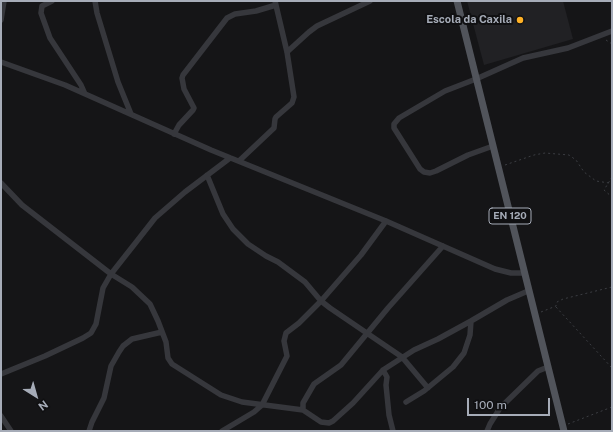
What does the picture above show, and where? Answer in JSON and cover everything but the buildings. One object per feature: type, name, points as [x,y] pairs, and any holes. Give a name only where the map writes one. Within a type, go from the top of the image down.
[{"type":"main road","name":"EN 120","points":[[457,1],[563,429]]},
{"type":"street","points":[[1,20],[4,1]]},
{"type":"street","points":[[52,1],[42,6],[41,13],[50,38],[81,85],[85,94]]},
{"type":"street","points":[[95,1],[118,82],[131,114]]},
{"type":"street","points":[[287,52],[317,26],[370,1]]},
{"type":"street","points":[[174,134],[179,125],[194,108],[184,89],[182,78],[183,75],[227,18],[235,14],[256,11],[276,3],[287,52],[294,97],[292,103],[276,117],[274,128],[251,148],[239,161]]},
{"type":"street","points":[[493,146],[468,155],[436,171],[430,173],[424,172],[420,169],[394,128],[394,124],[399,118],[445,91],[523,58],[568,48],[612,31]]},
{"type":"street","points":[[1,62],[66,85],[174,134],[386,220],[495,269],[511,273],[524,273]]},
{"type":"street","points":[[1,374],[45,356],[91,333],[96,324],[104,288],[111,274],[155,218],[185,192],[230,158]]},
{"type":"street","points":[[207,175],[223,214],[233,229],[248,244],[278,262],[305,282],[321,301],[402,357],[428,388]]},
{"type":"street","points":[[1,183],[22,205],[111,274],[132,287],[150,304],[162,332],[168,351],[168,358],[172,364],[221,395],[242,402],[303,410],[321,422],[331,423],[353,403],[383,370],[402,357],[438,339],[507,300],[528,291]]},
{"type":"street","points":[[222,431],[254,412],[262,405],[287,356],[285,336],[321,301],[361,255],[386,220]]},
{"type":"street","points":[[303,410],[303,403],[314,384],[338,368],[388,308],[443,246]]},
{"type":"street","points":[[406,402],[428,388],[453,368],[464,353],[470,335],[471,321]]},
{"type":"street","points":[[89,431],[104,398],[111,366],[123,346],[132,340],[162,332]]},
{"type":"street","points":[[487,431],[500,408],[538,371],[548,367]]},
{"type":"street","points":[[383,370],[388,377],[386,385],[389,415],[393,431]]},
{"type":"street","points":[[1,416],[11,431]]},
{"type":"path","points":[[600,36],[612,44]]},
{"type":"path","points":[[499,167],[534,155],[545,153],[569,155],[576,160],[584,172],[596,181],[609,182]]},
{"type":"path","points":[[612,178],[604,190],[612,196]]},
{"type":"path","points":[[534,314],[556,306],[557,302],[563,299],[612,287]]},
{"type":"path","points":[[556,306],[612,368]]},
{"type":"path","points":[[563,429],[612,407]]},
{"type":"shaded area","name":"Escola da Caxila","points":[[467,1],[563,1],[573,39],[484,65]]},
{"type":"place","name":"Escola da Caxila","points":[[520,20]]}]
